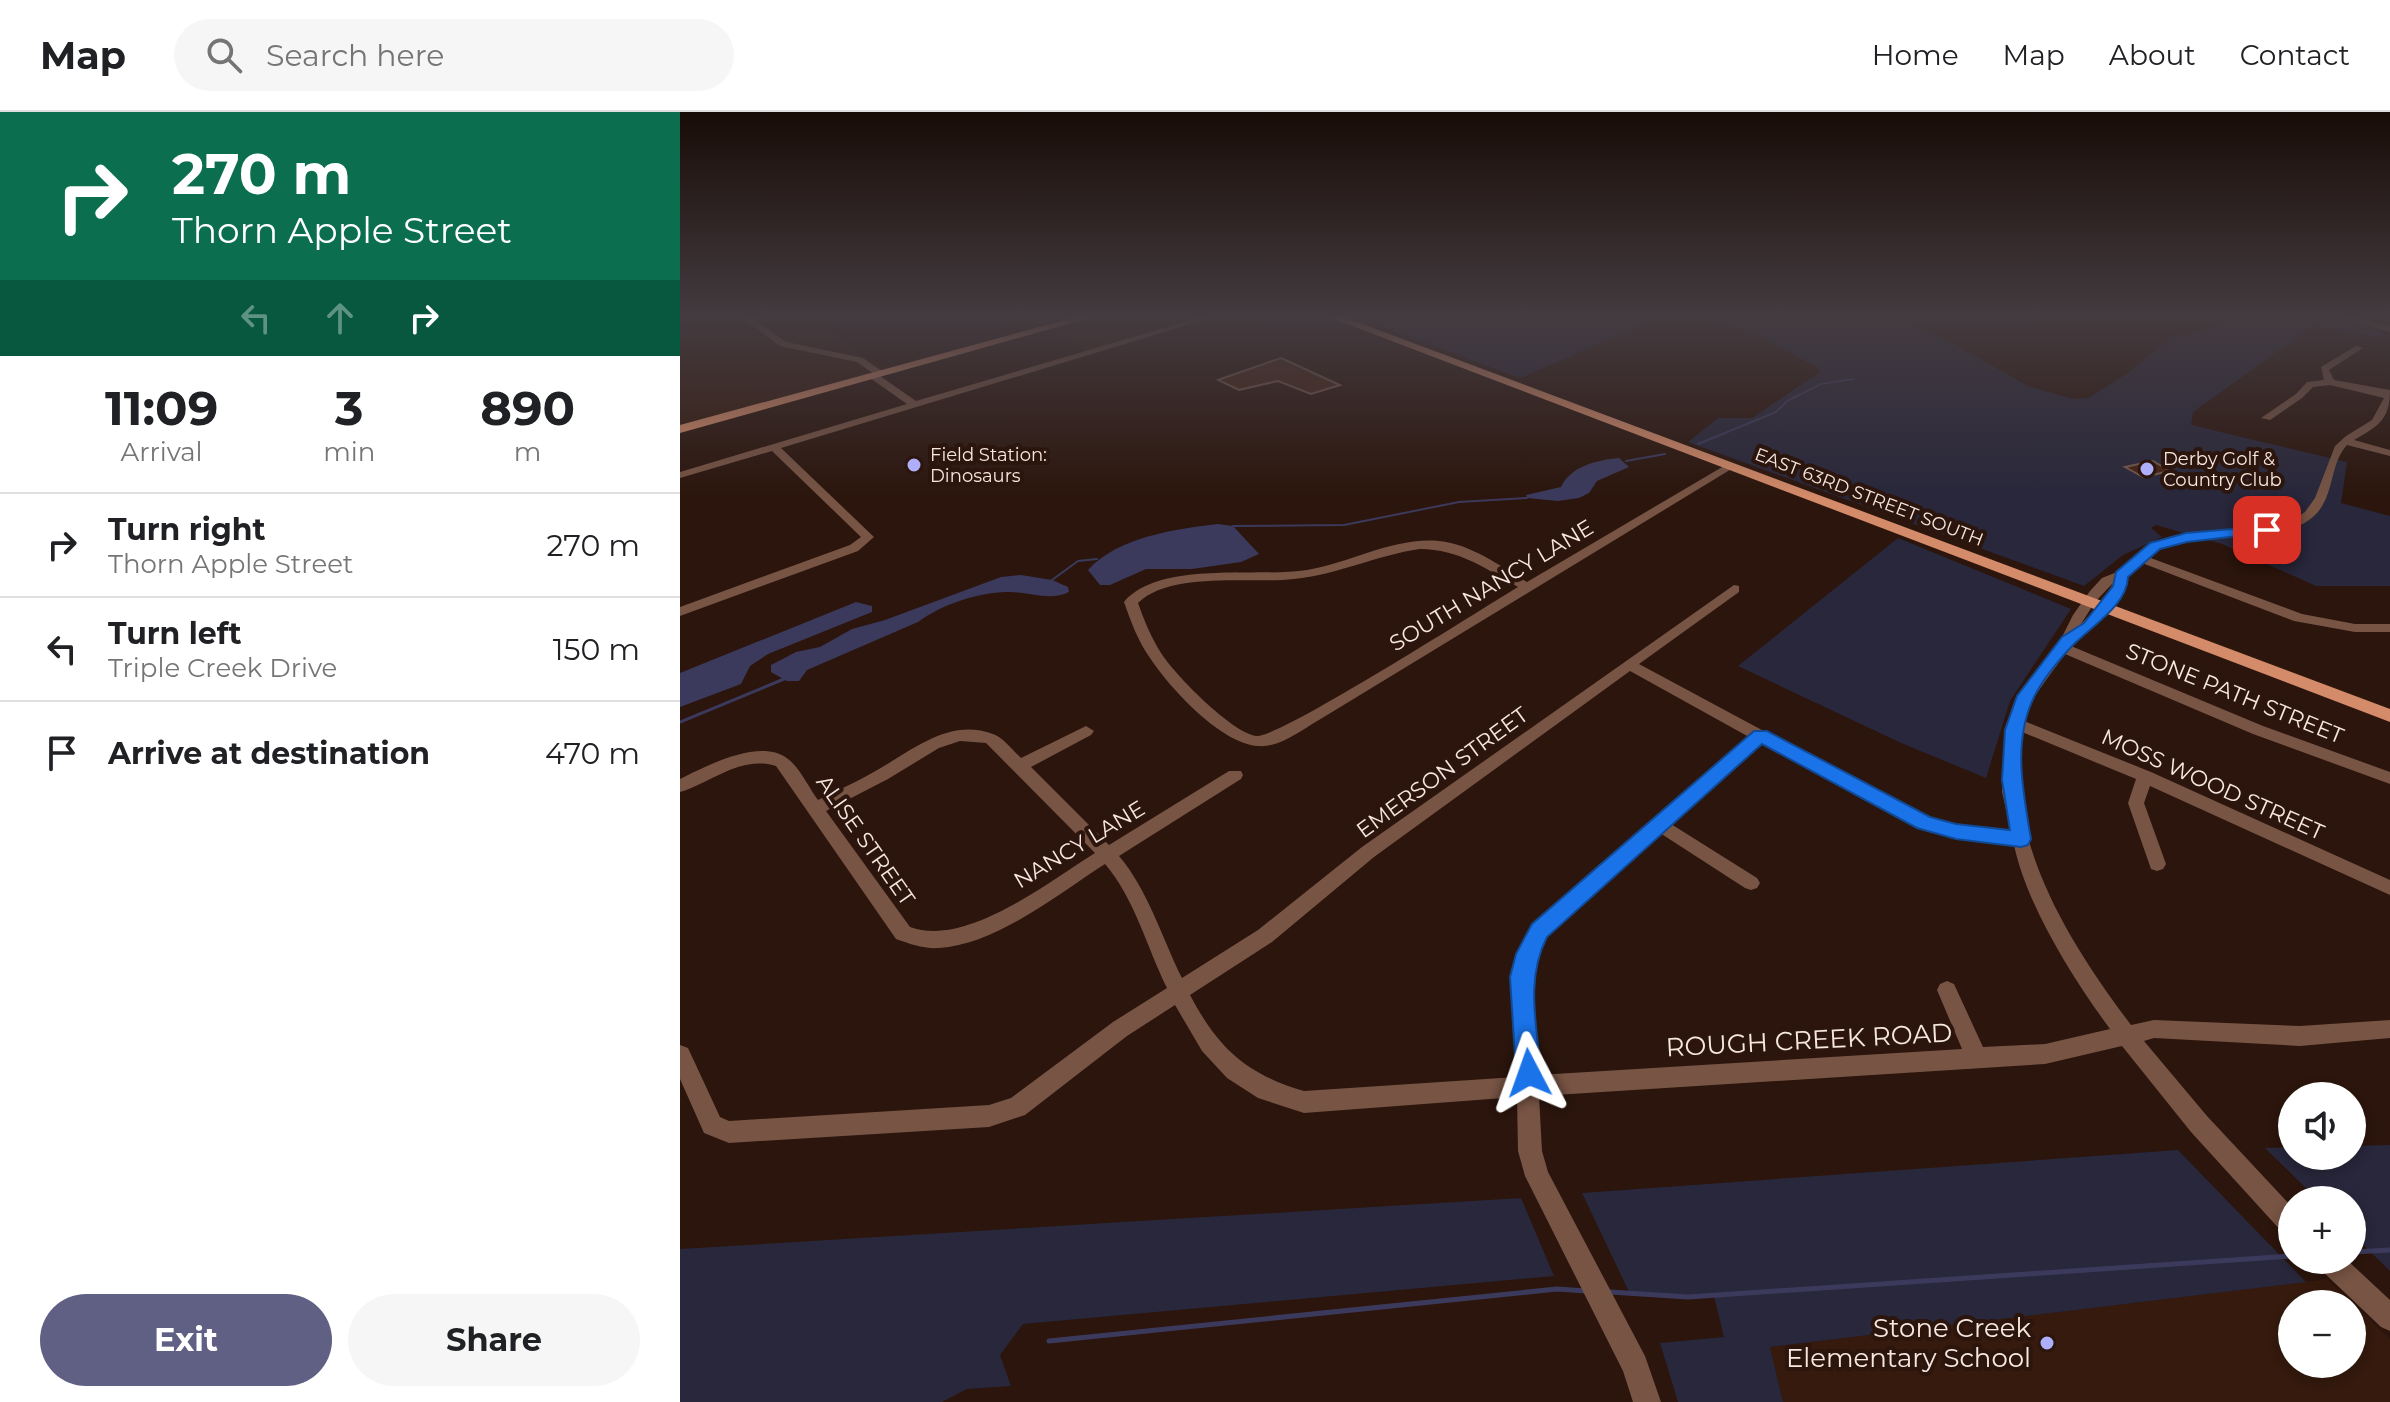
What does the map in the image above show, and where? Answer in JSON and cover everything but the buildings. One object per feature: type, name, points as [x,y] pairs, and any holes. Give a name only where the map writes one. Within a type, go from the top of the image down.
[{"type":"main road","points":[[680,429],[871,377]]},
{"type":"main road","name":"EAST 63RD STREET SOUTH","points":[[1494,377],[2390,716]]},
{"type":"street","points":[[877,377],[915,405]]},
{"type":"street","points":[[680,475],[1008,377]]},
{"type":"street","points":[[2328,377],[2330,382]]},
{"type":"street","points":[[2266,418],[2299,396],[2310,384],[2330,382],[2390,395],[2378,420],[2348,439],[2333,457],[2318,508],[2305,518],[2267,530],[2186,538],[2155,546],[2121,575],[2121,587],[2097,605],[2089,626],[2066,644],[2026,696],[2016,724],[2012,780],[2021,839],[2038,890],[2057,931],[2125,1035],[2219,1148],[2278,1209]]},
{"type":"street","points":[[2348,439],[2390,452]]},
{"type":"street","points":[[680,612],[854,548],[868,537],[774,447]]},
{"type":"street","name":"SOUTH NANCY LANE","points":[[1527,587],[1454,549],[1431,545],[1406,548],[1311,574],[1195,580],[1149,589],[1136,594],[1131,602],[1144,638],[1177,682],[1243,739],[1259,741],[1274,738],[1527,587],[1729,466]]},
{"type":"street","points":[[2142,556],[2261,606],[2299,618],[2355,628],[2390,628]]},
{"type":"street","name":"EMERSON STREET","points":[[680,1055],[712,1125],[729,1132],[882,1124],[1002,1113],[1036,1094],[1120,1029],[1176,991],[1265,936],[1368,852],[1635,667],[1734,589]]},
{"type":"street","name":"STONE PATH STREET","points":[[2066,644],[2258,730],[2390,778]]},
{"type":"street","points":[[1635,667],[1924,823],[1956,832],[2021,839]]},
{"type":"street","name":"MOSS WOOD STREET","points":[[2016,724],[2145,776],[2390,888]]},
{"type":"street","points":[[1020,766],[1086,731]]},
{"type":"street","points":[[815,809],[883,774],[929,744],[950,737],[971,735],[991,739],[1122,873],[1176,991]]},
{"type":"street","points":[[1647,1402],[1635,1366],[1537,1176],[1530,1151],[1530,1087],[1522,977],[1532,943],[1547,923],[1761,735]]},
{"type":"street","name":"ALISE STREET","points":[[680,786],[733,762],[759,757],[782,762],[903,933],[941,940]]},
{"type":"street","name":"NANCY LANE","points":[[941,940],[966,936],[998,922],[1235,775]]},
{"type":"street","points":[[2145,776],[2136,803],[2157,864]]},
{"type":"street","points":[[1659,824],[1751,883]]},
{"type":"street","points":[[1947,990],[1977,1058]]},
{"type":"street","name":"ROUGH CREEK ROAD","points":[[1176,991],[1235,1073],[1264,1092],[1304,1102],[1789,1068],[2045,1054],[2125,1035],[2171,1028],[2300,1036],[2390,1029]]},
{"type":"street","points":[[2344,1274],[2390,1318]]},
{"type":"shaded area","points":[[680,377],[860,377],[680,426]]},
{"type":"shaded area","points":[[1812,377],[2012,377],[2028,386],[2073,399],[2088,398],[2121,377],[2242,377],[2193,412],[2191,425],[2347,462],[2341,503],[2390,516],[2390,586],[2316,586],[2222,544],[2156,525],[2151,528],[2162,537],[2123,555],[2084,586],[1688,442],[1718,418],[1752,418]]},
{"type":"shaded area","points":[[1619,458],[1629,467],[1597,481],[1589,493],[1579,498],[1558,501],[1527,498],[1526,495],[1561,487],[1571,474],[1586,465]]},
{"type":"shaded area","points":[[1218,524],[1233,526],[1259,554],[1241,562],[1192,569],[1146,569],[1110,585],[1100,585],[1088,570],[1100,559],[1131,542],[1166,532]]},
{"type":"shaded area","points":[[1898,538],[2071,609],[2010,701],[1986,778],[1901,743],[1738,666]]},
{"type":"shaded area","points":[[1021,575],[1052,580],[1068,587],[1069,592],[1046,596],[1007,592],[972,597],[807,670],[799,681],[787,681],[771,672],[771,665],[796,652],[820,647],[852,629],[1001,577]]},
{"type":"shaded area","points":[[856,602],[872,606],[872,612],[768,654],[750,666],[741,684],[680,707],[680,673]]},
{"type":"shaded area","points":[[2390,1145],[2390,1271],[2366,1248],[2366,1186],[2304,1186],[2287,1170],[2366,1170],[2366,1146]]},
{"type":"shaded area","points":[[2265,1148],[2278,1148],[2278,1161]]},
{"type":"shaded area","points":[[2178,1150],[2278,1253],[2278,1274],[2298,1274],[2306,1282],[1770,1347],[1783,1402],[1678,1402],[1660,1343],[1724,1337],[1714,1296],[1630,1294],[1582,1193]]},
{"type":"shaded area","points":[[1521,1198],[1554,1276],[1023,1324],[1000,1355],[1011,1386],[967,1389],[942,1402],[680,1402],[680,1249]]},
{"type":"shaded area","name":"Stone Creek Elementary School","points":[[2327,1279],[2339,1290],[2278,1290],[2278,1378],[2366,1378],[2366,1316],[2390,1339],[2390,1402],[1783,1402],[1770,1347]]},
{"type":"waterway","points":[[1698,444],[1776,412],[1787,401],[1821,384],[1854,379]]},
{"type":"waterway","points":[[1626,461],[1665,454]]},
{"type":"waterway","points":[[1233,526],[1344,525],[1459,502],[1527,498]]},
{"type":"waterway","points":[[1052,580],[1078,561],[1097,559]]},
{"type":"waterway","points":[[680,722],[784,679]]},
{"type":"waterway","points":[[2366,1251],[2390,1250]]},
{"type":"waterway","points":[[1610,1292],[1688,1297],[2278,1257]]},
{"type":"waterway","points":[[1049,1341],[1557,1289],[1586,1291]]},
{"type":"place","name":"Field Station: Dinosaurs","points":[[914,465]]},
{"type":"place","name":"Derby Golf & Country Club","points":[[2147,469]]},
{"type":"place","name":"Stone Creek Elementary School","points":[[2047,1343]]},
{"type":"route","points":[[1529,1073],[1522,977],[1527,954],[1540,931],[1761,735],[1924,823],[1974,835],[2021,839],[2013,801],[2014,730],[2026,696],[2068,640],[2089,626],[2121,587],[2121,575],[2155,546],[2186,538],[2267,530]]}]
